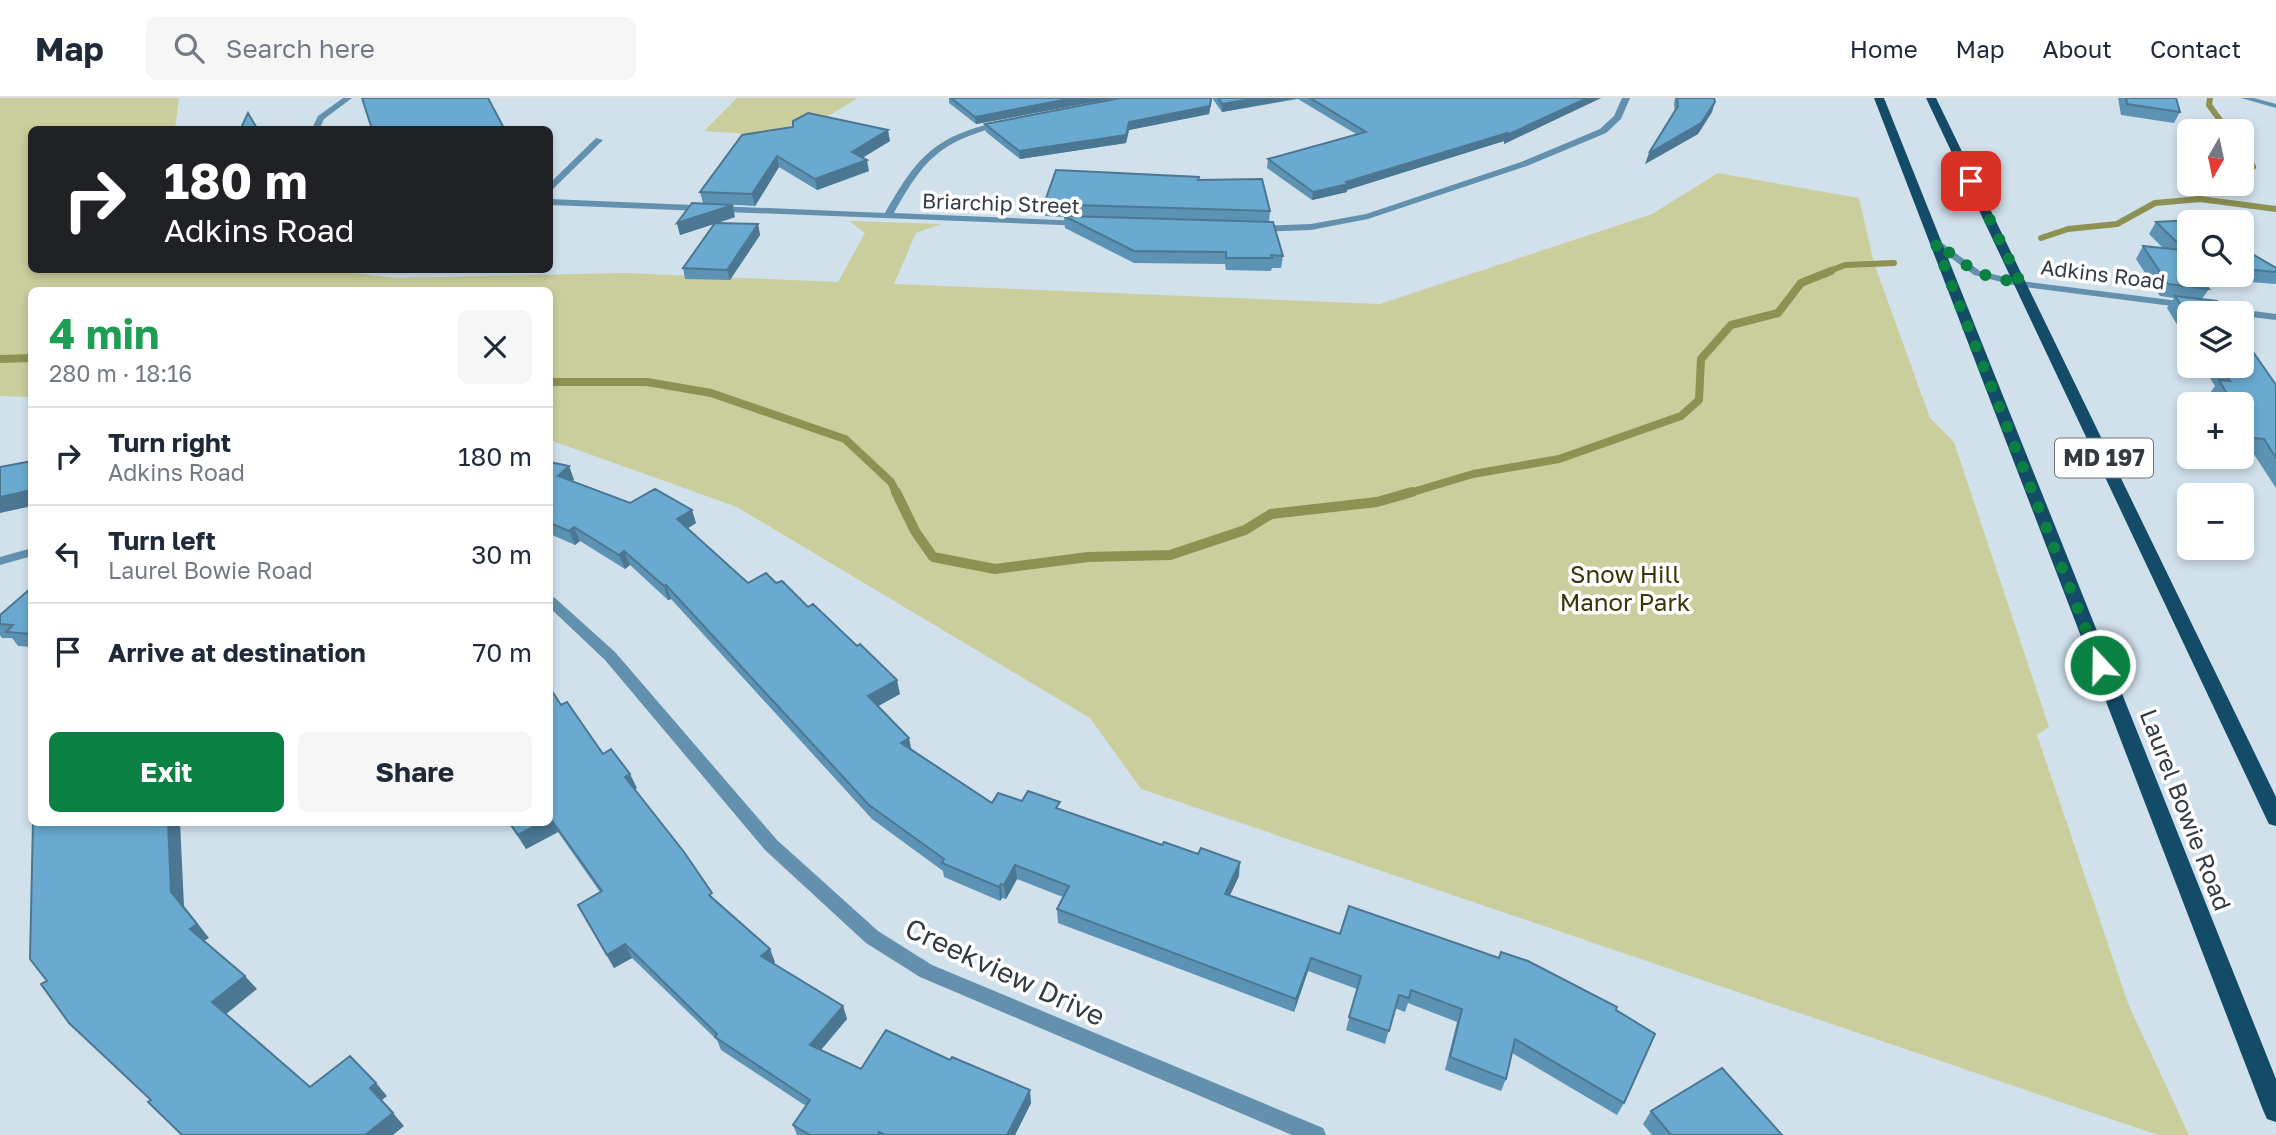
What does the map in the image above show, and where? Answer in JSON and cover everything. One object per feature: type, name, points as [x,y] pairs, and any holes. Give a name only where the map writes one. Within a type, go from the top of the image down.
[{"type":"main road","name":"Laurel Bowie Road","points":[[1879,98],[2276,1110]]},
{"type":"main road","name":"MD 197","points":[[1931,98],[2276,818]]},
{"type":"street","points":[[316,126],[321,118],[348,98]]},
{"type":"street","points":[[1246,229],[1299,228],[1340,222],[1409,204],[1591,138],[1618,117],[1626,98]]},
{"type":"street","points":[[2245,98],[2276,106]]},
{"type":"street","points":[[887,217],[917,168],[936,147],[962,133],[1009,122]]},
{"type":"street","points":[[553,184],[600,140]]},
{"type":"street","name":"Briarchip Street","points":[[553,202],[1092,224]]},
{"type":"street","name":"Adkins Road","points":[[1935,242],[1977,273],[2021,284],[2276,317]]},
{"type":"street","points":[[0,561],[28,553]]},
{"type":"street","name":"Creekview Drive","points":[[553,604],[610,656],[771,845],[872,937],[926,971],[1316,1135]]},
{"type":"green space","name":"Snow Hill Manor Park","points":[[0,98],[179,98],[175,126],[28,126],[28,273],[354,273],[396,278],[625,273],[838,282],[865,233],[849,221],[941,224],[916,233],[894,284],[1380,304],[1652,214],[1718,173],[1859,198],[1874,263],[1930,418],[1954,442],[2049,727],[2037,735],[2129,1006],[2189,1135],[2158,1135],[1141,789],[1090,718],[737,507],[553,441],[553,287],[28,287],[28,397],[0,396]]},
{"type":"green space","points":[[737,98],[858,98],[793,137],[704,131]]},
{"type":"building","points":[[362,98],[488,98],[503,126],[371,126]]},
{"type":"building","points":[[951,98],[1074,98],[975,117]]},
{"type":"building","points":[[1120,98],[1211,98],[1210,106],[1129,122],[1126,135],[1019,151],[985,124]]},
{"type":"building","points":[[1218,98],[1257,98],[1222,104]]},
{"type":"building","points":[[1310,98],[1587,98],[1505,136],[1507,133],[1346,182],[1348,184],[1313,192],[1268,159],[1366,132]]},
{"type":"building","points":[[1677,98],[1714,98],[1715,102],[1701,123],[1649,153],[1678,106]]},
{"type":"building","points":[[2126,98],[2176,98],[2180,112],[2127,104]]},
{"type":"building","points":[[248,113],[256,126],[242,126]]},
{"type":"building","points":[[808,113],[888,130],[852,152],[867,160],[815,179],[777,156],[752,194],[700,192],[742,135],[793,127],[793,121]]},
{"type":"building","points":[[1056,170],[1199,177],[1198,180],[1262,179],[1270,211],[1044,204]]},
{"type":"building","points":[[692,203],[733,205],[677,223]]},
{"type":"building","points":[[1064,216],[1273,222],[1283,256],[1226,258],[1226,252],[1134,251]]},
{"type":"building","points":[[2177,221],[2177,242],[2156,222]]},
{"type":"building","points":[[715,223],[758,224],[727,270],[683,268]]},
{"type":"building","points":[[2143,246],[2177,249],[2177,285],[2168,284]]},
{"type":"building","points":[[2254,255],[2276,268],[2276,272],[2254,270]]},
{"type":"building","points":[[2175,296],[2217,301],[2178,301]]},
{"type":"building","points":[[2254,353],[2276,385],[2276,458],[2264,439],[2254,438],[2254,392],[2226,392],[2219,380],[2230,381],[2228,378],[2254,378]]},
{"type":"building","points":[[28,462],[28,491],[0,497],[0,467]]},
{"type":"building","points":[[553,463],[569,466],[558,476],[630,503],[655,489],[692,510],[677,519],[748,583],[766,573],[776,583],[782,581],[808,607],[813,604],[857,646],[860,644],[897,680],[868,696],[909,738],[901,743],[992,803],[998,793],[1022,801],[1028,791],[1060,802],[1056,808],[1162,845],[1164,842],[1198,854],[1201,848],[1240,862],[1225,894],[1340,934],[1349,906],[1499,958],[1501,952],[1528,961],[1617,1007],[1616,1010],[1655,1034],[1624,1103],[1515,1039],[1506,1079],[1450,1057],[1462,1009],[1411,990],[1409,998],[1399,995],[1389,1031],[1349,1017],[1361,976],[1311,958],[1296,999],[1057,909],[1069,886],[1015,865],[1004,885],[999,887],[942,863],[944,859],[869,805],[666,585],[624,551],[619,555],[574,527],[569,531],[553,524]]},
{"type":"building","points":[[28,591],[28,634],[6,632],[13,625],[0,624],[0,615]]},
{"type":"building","points":[[553,693],[561,705],[567,702],[603,754],[611,749],[630,774],[625,777],[684,852],[712,893],[709,895],[770,949],[761,956],[843,1006],[810,1045],[861,1069],[886,1030],[950,1060],[952,1057],[1030,1090],[1007,1135],[885,1135],[879,1132],[878,1135],[810,1135],[793,1125],[810,1100],[715,1037],[717,1034],[625,944],[607,955],[578,905],[602,891],[553,822]]},
{"type":"building","points":[[33,826],[168,826],[171,892],[197,924],[190,929],[245,976],[212,1002],[310,1087],[350,1056],[376,1083],[370,1088],[393,1113],[365,1135],[182,1135],[148,1102],[151,1100],[69,1023],[41,984],[47,981],[30,959]]},
{"type":"building","points":[[512,826],[535,826],[518,835]]},
{"type":"building","points":[[1722,1068],[1782,1135],[1671,1135],[1651,1111]]},
{"type":"waterway","points":[[2210,98],[2209,105],[2219,119]]},
{"type":"waterway","points":[[2041,238],[2068,229],[2117,224],[2155,203],[2200,199]]},
{"type":"waterway","points":[[2200,199],[2276,209]]},
{"type":"waterway","points":[[1827,272],[1845,265],[1894,263]]},
{"type":"waterway","points":[[1406,494],[1473,474],[1559,459],[1681,416],[1699,400],[1701,359],[1731,325],[1778,313],[1801,283],[1831,271]]},
{"type":"waterway","points":[[0,359],[28,358]]},
{"type":"waterway","points":[[553,382],[647,382],[711,393],[845,439],[891,482],[896,492]]},
{"type":"waterway","points":[[896,492],[915,531],[933,557],[995,569],[1088,557],[1170,555],[1245,530],[1271,514],[1377,502],[1412,492]]},
{"type":"route","points":[[1971,181],[2021,284],[1977,273],[1935,242],[2100,665]]}]
